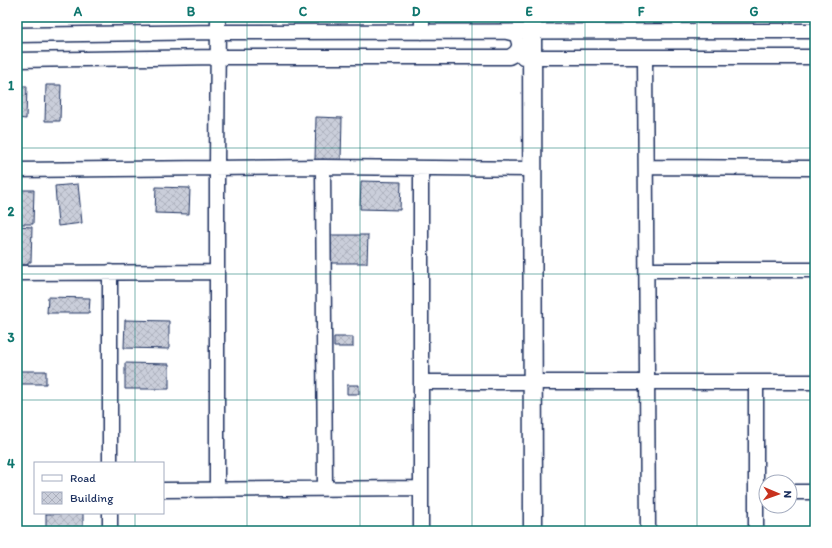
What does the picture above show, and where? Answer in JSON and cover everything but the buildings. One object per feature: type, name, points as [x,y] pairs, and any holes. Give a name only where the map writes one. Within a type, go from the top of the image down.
[{"type":"street","points":[[217,489],[218,17]]},
{"type":"street","points":[[422,17],[422,32]]},
{"type":"street","points":[[17,60],[218,57],[509,57],[529,39],[815,31]]},
{"type":"street","points":[[17,35],[218,32],[504,32],[529,39],[645,57],[815,57]]},
{"type":"street","points":[[529,39],[532,169],[533,531]]},
{"type":"street","points":[[645,57],[648,531]]},
{"type":"street","points":[[17,170],[322,167],[532,169]]},
{"type":"street","points":[[322,167],[325,488]]},
{"type":"street","points":[[646,167],[815,168]]},
{"type":"street","points":[[421,168],[421,531]]},
{"type":"street","points":[[647,270],[815,270]]},
{"type":"street","points":[[110,272],[110,462]]},
{"type":"street","points":[[17,273],[217,272]]},
{"type":"street","points":[[421,382],[815,382]]},
{"type":"street","points":[[756,382],[760,474]]},
{"type":"street","points":[[164,490],[421,488]]},
{"type":"street","points":[[798,492],[815,492]]},
{"type":"street","points":[[110,514],[110,531]]},
{"type":"street","points":[[756,531],[758,514]]}]
